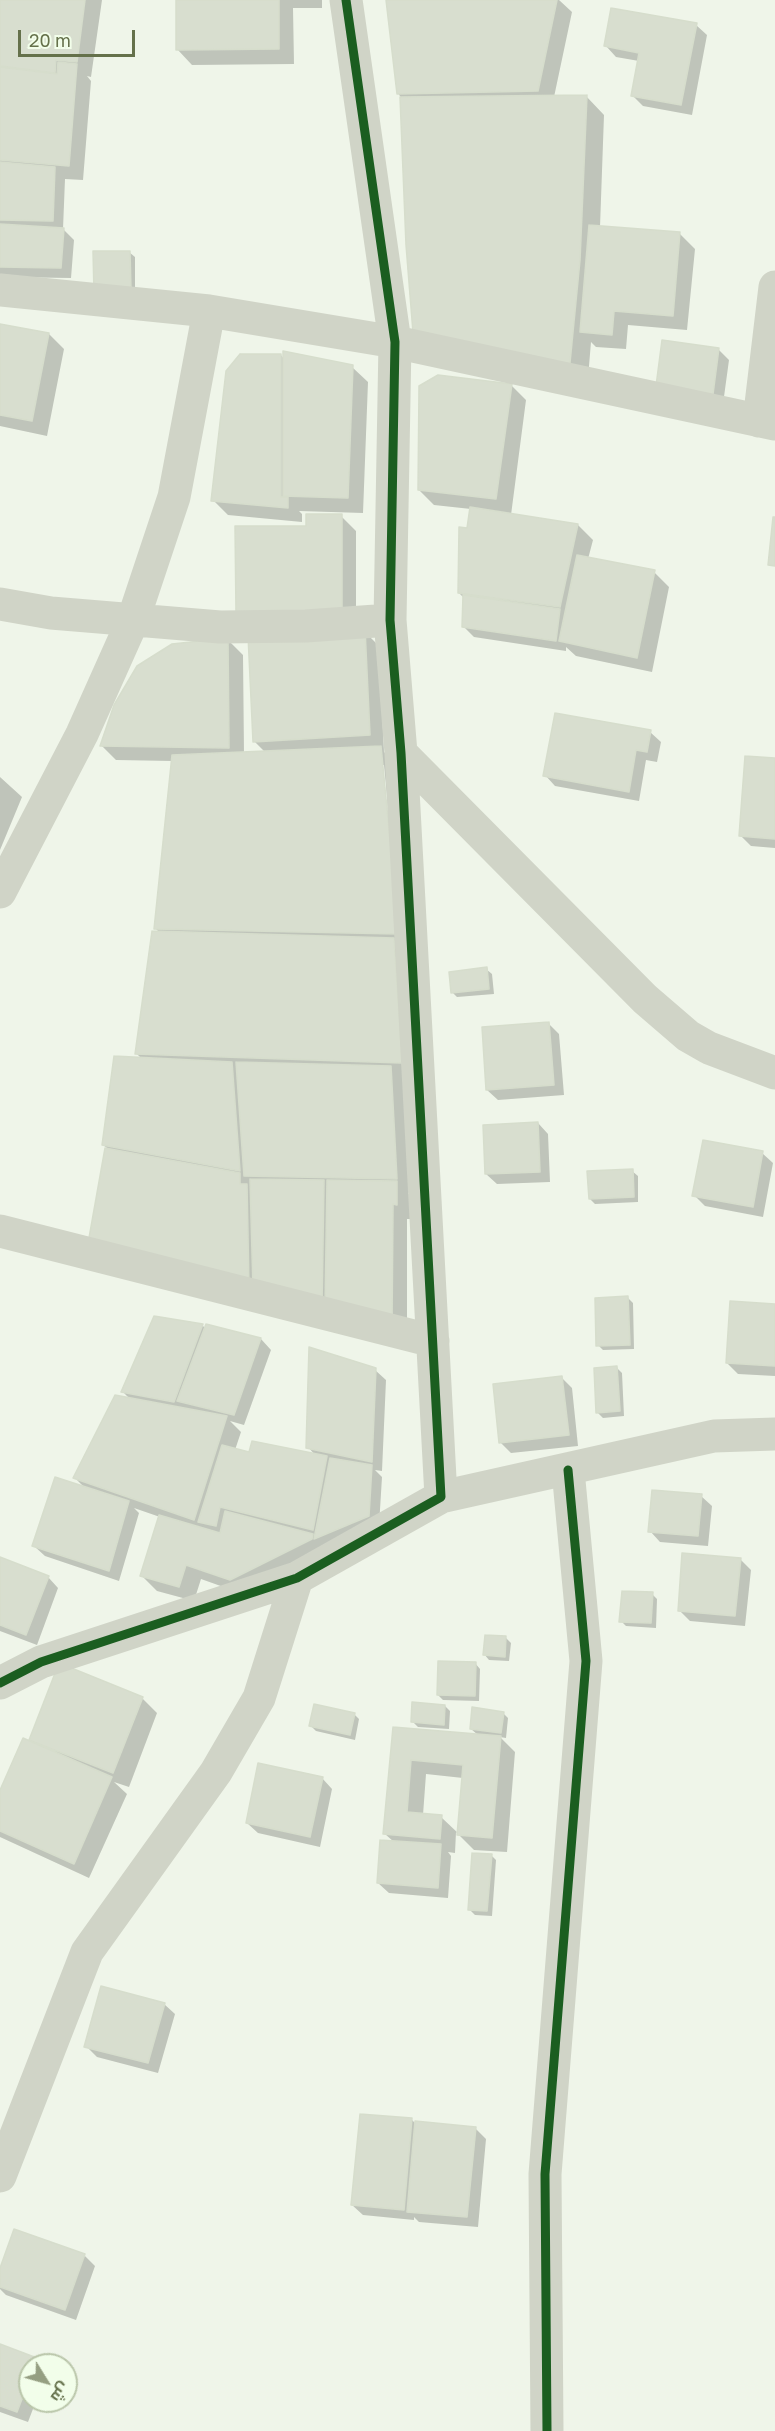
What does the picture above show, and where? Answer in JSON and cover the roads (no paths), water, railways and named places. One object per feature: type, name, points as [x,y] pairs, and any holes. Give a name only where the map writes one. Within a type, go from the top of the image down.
[{"type":"street","points":[[346,0],[395,342],[390,620],[401,753],[441,1497]]},
{"type":"street","points":[[0,290],[209,311],[395,342],[767,423],[775,287]]},
{"type":"street","points":[[0,892],[82,734],[133,620],[174,496],[209,311]]},
{"type":"street","points":[[0,604],[51,613],[220,627],[306,626],[390,620]]},
{"type":"street","points":[[401,753],[645,999],[688,1036],[709,1048],[775,1073]]},
{"type":"street","points":[[0,1231],[433,1341]]},
{"type":"street","points":[[0,1683],[42,1662],[297,1578],[441,1497],[714,1436],[775,1434]]},
{"type":"street","points":[[547,2431],[545,2174],[586,1661],[568,1470]]},
{"type":"street","points":[[0,2176],[87,1952],[216,1772],[259,1698],[297,1578]]}]
